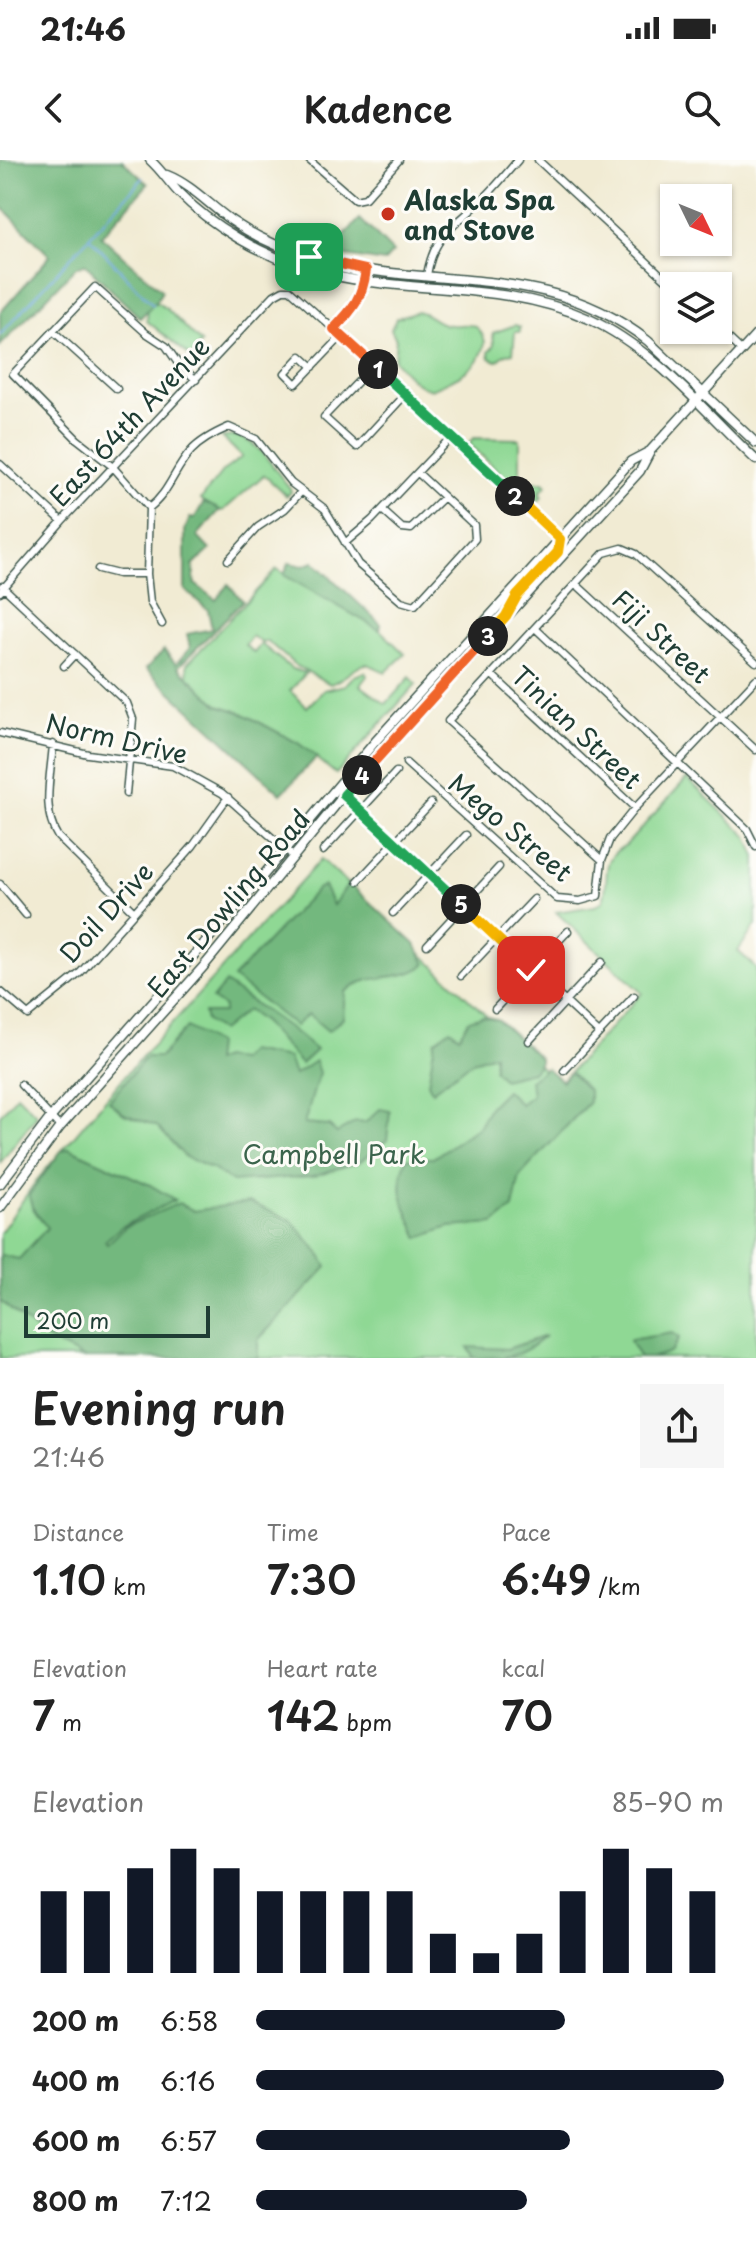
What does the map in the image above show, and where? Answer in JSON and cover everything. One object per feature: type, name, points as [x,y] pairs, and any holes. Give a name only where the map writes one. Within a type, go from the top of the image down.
[{"type":"main road","points":[[150,160],[189,202],[225,229],[267,253],[307,269],[365,281],[508,294],[566,310],[611,330],[632,344],[756,460]]},
{"type":"main road","points":[[167,175],[183,181],[234,223],[300,254],[344,267],[511,283],[543,290],[595,308],[634,330],[756,443]]},
{"type":"main road","points":[[189,202],[195,202],[213,215],[223,214]]},
{"type":"main road","points":[[400,283],[427,275]]},
{"type":"main road","name":"East Dowling Road","points":[[0,1208],[60,1127],[204,966],[344,795],[640,471],[651,450],[756,335]]},
{"type":"main road","name":"East Dowling Road","points":[[0,1184],[51,1117],[246,896],[335,787],[631,461],[651,450]]},
{"type":"street","points":[[309,160],[355,200],[365,198],[399,160]]},
{"type":"street","points":[[427,275],[430,253],[446,231],[480,202],[518,160]]},
{"type":"street","points":[[538,160],[660,274]]},
{"type":"street","points":[[366,270],[363,291],[353,309],[334,329],[560,539],[558,552],[517,596],[506,616]]},
{"type":"street","points":[[162,624],[150,602],[147,574],[149,508],[113,467],[77,439],[13,374],[95,287],[146,333],[166,346],[196,380]]},
{"type":"street","name":"East 64th Avenue","points":[[1,588],[274,295],[290,290],[334,329]]},
{"type":"street","points":[[53,331],[117,389]]},
{"type":"street","points":[[313,367],[301,356],[285,373],[296,384],[313,367],[342,336]]},
{"type":"street","points":[[732,341],[742,351]]},
{"type":"street","points":[[374,365],[324,417],[357,447],[406,394]]},
{"type":"street","points":[[149,508],[163,498],[191,451],[228,423],[256,439],[301,492],[325,509],[358,564],[401,601],[415,605],[475,539],[474,525],[418,473]]},
{"type":"street","points":[[345,543],[382,510],[452,436]]},
{"type":"street","points":[[0,464],[62,521]]},
{"type":"street","points":[[20,496],[27,489]]},
{"type":"street","points":[[228,560],[258,527],[285,509],[301,492]]},
{"type":"street","points":[[382,510],[402,528],[411,529],[444,497]]},
{"type":"street","points":[[756,662],[636,554],[622,548],[604,553],[448,721],[602,860],[610,839],[635,808],[756,679]]},
{"type":"street","points":[[98,569],[118,574],[147,574]]},
{"type":"street","name":"Fiji Street","points":[[576,584],[756,750]]},
{"type":"street","points":[[1,588],[127,703],[133,719],[126,794]]},
{"type":"street","points":[[535,628],[747,829],[756,847]]},
{"type":"street","points":[[64,666],[75,654]]},
{"type":"street","name":"Tinian Street","points":[[492,675],[635,808]]},
{"type":"street","name":"Norm Drive","points":[[0,733],[88,754],[173,766],[228,797],[293,856]]},
{"type":"street","points":[[53,744],[48,812],[50,826],[134,912]]},
{"type":"street","name":"Mego Street","points":[[406,763],[557,899],[580,901],[598,896],[602,860]]},
{"type":"street","points":[[323,851],[396,772]]},
{"type":"street","points":[[335,787],[599,1033]]},
{"type":"street","name":"Doil Drive","points":[[0,991],[28,1015],[80,973],[193,846],[228,797]]},
{"type":"street","points":[[358,881],[431,803]]},
{"type":"street","points":[[393,913],[466,835]]},
{"type":"street","points":[[427,945],[499,867]]},
{"type":"street","points":[[0,884],[26,915]]},
{"type":"street","points":[[461,976],[534,899]]},
{"type":"street","points":[[495,1009],[568,931]]},
{"type":"street","points":[[529,1041],[602,962]]},
{"type":"street","points":[[564,1071],[634,996]]},
{"type":"street","points":[[21,1085],[60,1127]]},
{"type":"green space","points":[[0,160],[122,160],[148,184],[101,236],[162,291],[140,318],[85,264],[76,267],[0,346],[0,313],[50,256],[0,205]]},
{"type":"green space","points":[[360,219],[393,252],[384,262],[339,255],[331,249]]},
{"type":"green space","points":[[156,302],[201,343],[191,357],[147,321],[148,309]]},
{"type":"green space","points":[[417,311],[447,325],[472,325],[482,333],[485,342],[483,351],[472,366],[431,389],[415,382],[394,360],[396,339],[391,329],[396,318]]},
{"type":"green space","points":[[515,325],[520,327],[520,332],[515,332],[513,353],[497,361],[490,358],[489,352],[494,346],[493,333]]},
{"type":"green space","points":[[237,436],[253,445],[266,458],[290,488],[287,496],[264,475],[223,511],[213,509],[201,499],[223,471],[242,457],[222,437]]},
{"type":"green space","points":[[473,438],[520,439],[520,482],[544,482],[547,485],[539,493],[542,497],[535,505],[469,444]]},
{"type":"green space","points":[[204,502],[220,510],[197,536],[210,550],[193,566],[195,584],[216,600],[228,584],[243,601],[178,667],[218,705],[240,712],[298,743],[317,757],[281,794],[146,669],[164,650],[176,664],[190,648],[187,634],[212,629],[208,610],[185,590],[185,530],[190,518],[194,519]]},
{"type":"green space","points":[[314,562],[381,624],[380,630],[284,575],[289,563],[303,566]]},
{"type":"green space","points":[[277,569],[380,630],[405,654],[386,672],[366,664],[330,684],[295,665],[267,641],[262,643],[252,636],[245,645],[254,653],[261,644],[292,669],[306,673],[290,691],[307,707],[324,690],[345,685],[354,676],[365,672],[367,676],[360,685],[386,704],[410,677],[416,684],[336,774],[298,743],[240,712],[218,705],[188,677],[187,664]]},
{"type":"green space","name":"Campbell Park","points":[[687,778],[748,837],[756,857],[756,925],[738,951],[756,968],[756,1358],[0,1358],[0,1233],[36,1181],[130,1070],[321,859],[559,1084],[642,993],[556,912],[595,906],[603,901],[612,856],[626,845]]},
{"type":"green space","points":[[349,883],[415,944],[426,964],[406,974],[355,985],[345,992],[343,1018],[328,1031],[308,1014],[295,1026],[233,978],[318,888],[324,886],[333,905]]},
{"type":"green space","points":[[225,983],[316,1050],[301,1064],[264,1023],[247,1010],[221,1031],[206,1021],[204,1013],[223,1013],[224,1007],[212,999]]},
{"type":"green space","points":[[482,1016],[497,1019],[540,1058],[540,1062],[532,1072],[503,1079],[494,1070],[494,1054],[473,1061],[432,1091],[428,1083],[435,1041],[450,1029],[459,1036],[469,1020]]},
{"type":"green space","points":[[187,1027],[216,1044],[214,1062],[222,1058],[240,1060],[248,1051],[288,1058],[294,1075],[315,1061],[319,1073],[304,1124],[329,1126],[337,1133],[356,1122],[365,1123],[380,1109],[390,1111],[387,1140],[359,1162],[312,1176],[232,1182],[213,1169],[185,1157],[157,1126],[124,1114],[109,1101],[146,1057],[160,1057]]},
{"type":"green space","points":[[546,1068],[562,1081],[570,1072],[589,1091],[589,1102],[520,1176],[513,1208],[494,1224],[449,1227],[419,1238],[401,1190],[407,1158],[433,1158],[478,1127],[490,1106],[506,1090],[520,1104],[532,1095],[530,1080]]},
{"type":"green space","points":[[17,1095],[37,1115],[0,1163],[0,1115]]},
{"type":"green space","points":[[69,1148],[150,1185],[175,1200],[121,1227],[105,1241],[107,1244],[125,1227],[179,1203],[194,1211],[249,1202],[291,1220],[327,1267],[258,1340],[258,1358],[83,1358],[46,1339],[0,1301],[0,1255],[19,1259],[47,1228],[32,1207],[29,1195],[61,1151]]},
{"type":"green space","points":[[672,1333],[679,1338],[671,1352],[651,1358],[640,1358],[629,1340]]},
{"type":"green space","points":[[545,1336],[521,1353],[505,1357],[474,1358],[468,1347],[507,1349]]},
{"type":"waterway","points":[[0,335],[143,178]]},
{"type":"waterway","points":[[89,237],[153,305]]},
{"type":"place","name":"Alaska Spa and Stove","points":[[388,214]]},
{"type":"route","points":[[309,257],[366,270],[363,291],[353,309],[334,329],[560,539],[558,552],[512,602],[506,616],[344,795],[531,970]]}]
